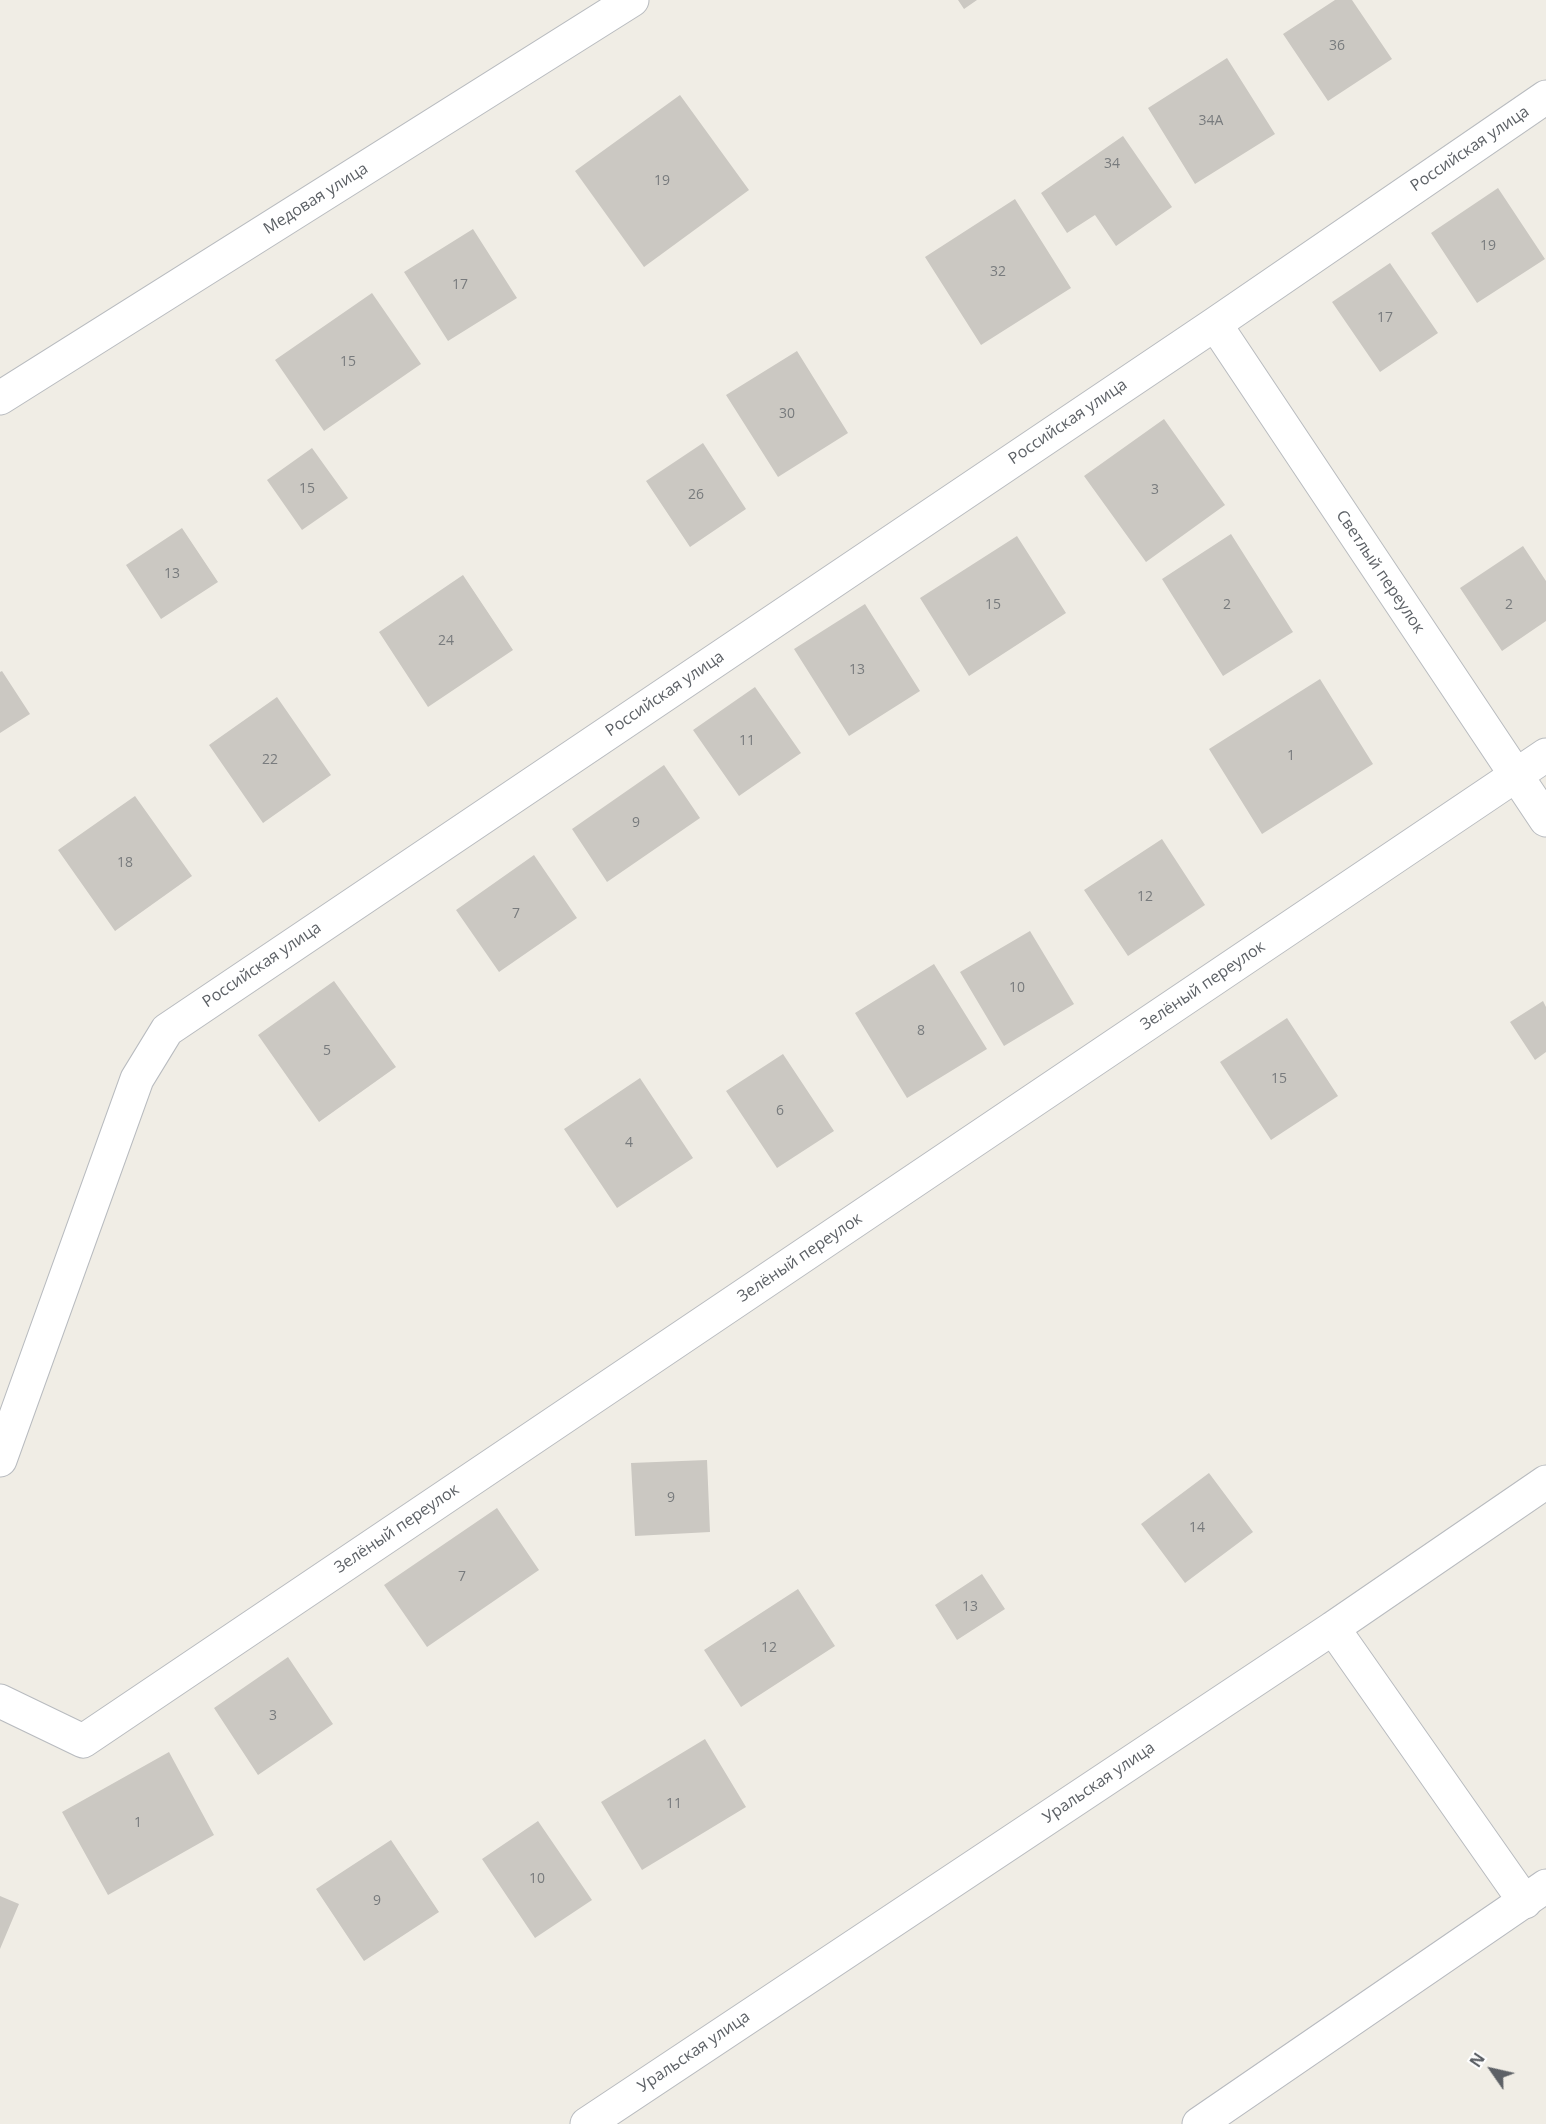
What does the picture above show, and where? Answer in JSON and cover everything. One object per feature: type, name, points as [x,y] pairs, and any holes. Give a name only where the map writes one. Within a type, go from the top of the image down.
[{"type":"street","name":"Медовая улица","points":[[0,398],[632,0]]},
{"type":"street","name":"Российская улица","points":[[0,1460],[137,1079],[166,1030],[1215,324],[1546,97]]},
{"type":"street","name":"Светлый переулок","points":[[1215,324],[1546,820]]},
{"type":"street","name":"Зелёный переулок","points":[[0,1701],[83,1741],[1546,755]]},
{"type":"street","name":"Уральская улица","points":[[587,2124],[1333,1628],[1546,1482]]},
{"type":"street","points":[[1199,2124],[1535,1894],[1333,1628]]},
{"type":"building","points":[[958,0],[977,0],[964,9]]},
{"type":"building","points":[[1335,0],[1352,0],[1392,59],[1328,101],[1283,34]]},
{"type":"building","points":[[1227,58],[1275,134],[1195,184],[1148,108]]},
{"type":"building","points":[[680,95],[749,190],[644,267],[575,171]]},
{"type":"building","points":[[1123,136],[1172,207],[1116,246],[1095,215],[1067,233],[1041,193]]},
{"type":"building","points":[[1498,188],[1545,259],[1477,303],[1431,233]]},
{"type":"building","points":[[1015,199],[1071,288],[981,345],[925,257]]},
{"type":"building","points":[[473,229],[517,298],[448,341],[404,272]]},
{"type":"building","points":[[1390,263],[1438,333],[1380,372],[1332,302]]},
{"type":"building","points":[[372,293],[421,364],[324,431],[275,360]]},
{"type":"building","points":[[797,351],[848,433],[778,477],[726,395]]},
{"type":"building","points":[[1164,419],[1225,505],[1146,562],[1084,476]]},
{"type":"building","points":[[703,443],[746,509],[690,547],[646,481]]},
{"type":"building","points":[[312,448],[348,498],[302,530],[267,480]]},
{"type":"building","points":[[182,528],[218,582],[161,619],[126,565]]},
{"type":"building","points":[[1231,534],[1293,632],[1223,676],[1162,579]]},
{"type":"building","points":[[1017,536],[1066,613],[969,676],[920,598]]},
{"type":"building","points":[[1523,546],[1546,581],[1546,621],[1502,651],[1460,588]]},
{"type":"building","points":[[463,575],[513,650],[428,707],[379,632]]},
{"type":"building","points":[[865,604],[920,691],[849,736],[794,649]]},
{"type":"building","points":[[2,671],[30,714],[0,733],[0,672]]},
{"type":"building","points":[[1320,679],[1373,764],[1262,834],[1209,749]]},
{"type":"building","points":[[755,687],[801,753],[739,796],[693,730]]},
{"type":"building","points":[[277,697],[331,775],[263,823],[209,745]]},
{"type":"building","points":[[664,765],[700,818],[607,882],[572,829]]},
{"type":"building","points":[[135,796],[192,876],[115,931],[58,850]]},
{"type":"building","points":[[1162,839],[1205,905],[1128,956],[1084,890]]},
{"type":"building","points":[[534,855],[577,918],[499,972],[456,910]]},
{"type":"building","points":[[1030,931],[1074,1004],[1004,1046],[960,972]]},
{"type":"building","points":[[934,964],[987,1049],[907,1098],[855,1013]]},
{"type":"building","points":[[334,981],[396,1067],[319,1122],[258,1035]]},
{"type":"building","points":[[1543,1001],[1546,1007],[1546,1052],[1535,1060],[1510,1022]]},
{"type":"building","points":[[1287,1018],[1338,1096],[1271,1140],[1220,1062]]},
{"type":"building","points":[[783,1054],[834,1131],[777,1168],[726,1091]]},
{"type":"building","points":[[640,1078],[693,1158],[617,1208],[564,1129]]},
{"type":"building","points":[[707,1460],[710,1532],[635,1536],[631,1463]]},
{"type":"building","points":[[1209,1473],[1253,1532],[1185,1583],[1141,1524]]},
{"type":"building","points":[[497,1508],[539,1570],[427,1647],[384,1585]]},
{"type":"building","points":[[982,1574],[1005,1609],[957,1640],[935,1605]]},
{"type":"building","points":[[798,1589],[835,1646],[741,1707],[704,1650]]},
{"type":"building","points":[[288,1657],[333,1724],[258,1775],[214,1708]]},
{"type":"building","points":[[705,1739],[746,1807],[642,1870],[601,1802]]},
{"type":"building","points":[[169,1752],[214,1835],[108,1895],[62,1812]]},
{"type":"building","points":[[538,1821],[592,1900],[535,1938],[482,1859]]},
{"type":"building","points":[[391,1840],[439,1912],[364,1961],[316,1889]]},
{"type":"building","points":[[0,1896],[19,1904],[0,1949]]}]
